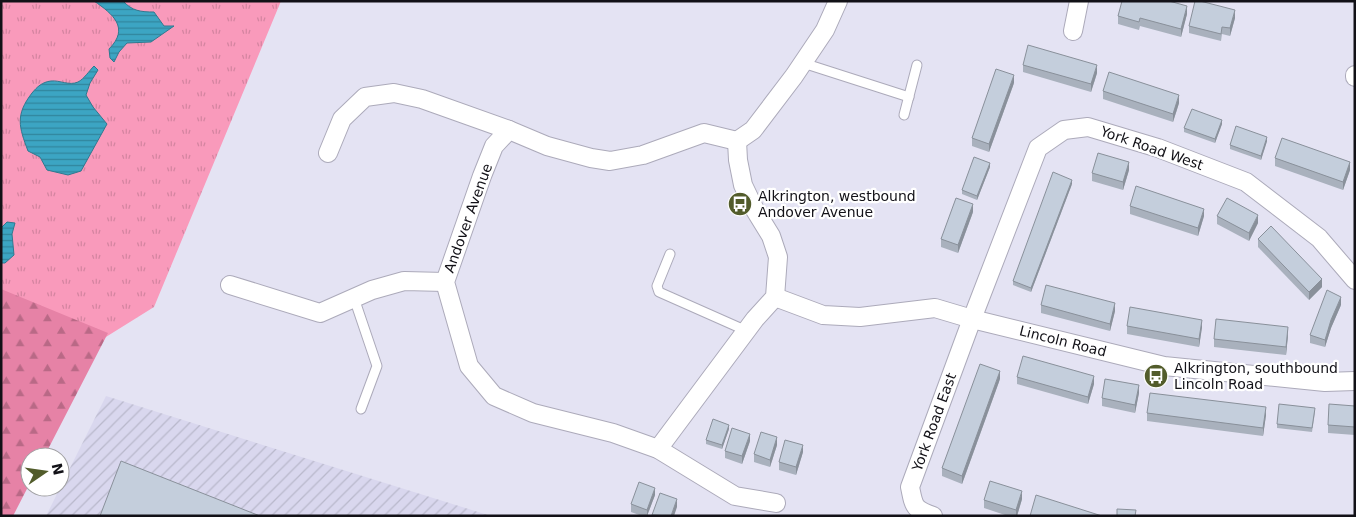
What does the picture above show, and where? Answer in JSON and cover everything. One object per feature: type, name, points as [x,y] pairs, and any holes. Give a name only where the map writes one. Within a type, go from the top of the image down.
[{"type":"street","points":[[328,154],[342,119],[365,97],[394,93],[422,99],[509,130],[547,146],[610,161],[643,155],[704,133],[737,141],[753,130],[803,63],[825,30],[838,1]]},
{"type":"street","points":[[1073,31],[1079,1]]},
{"type":"street","name":"York Road West","points":[[972,319],[1038,148],[1064,130],[1088,127],[1158,148],[1246,182],[1319,238],[1355,280]]},
{"type":"street","name":"Andover Avenue","points":[[509,130],[494,146],[445,282],[469,366],[494,396],[533,414],[613,433],[658,449],[735,496],[776,503]]},
{"type":"street","points":[[658,449],[747,330],[775,297],[778,257],[771,236],[755,210],[743,185],[738,160],[737,141]]},
{"type":"street","points":[[230,285],[320,313],[372,290],[404,281],[445,282]]},
{"type":"street","name":"Lincoln Road","points":[[775,297],[824,315],[860,317],[935,308],[972,319],[1164,366],[1325,382],[1355,381]]},
{"type":"street","name":"York Road East","points":[[932,516],[919,511],[913,503],[910,487],[972,319]]},
{"type":"lane","points":[[803,63],[909,97]]},
{"type":"lane","points":[[904,115],[917,65]]},
{"type":"lane","points":[[670,254],[657,286],[659,292],[747,330]]},
{"type":"lane","points":[[354,298],[376,366],[361,410]]},
{"type":"shaded area","points":[[106,396],[491,516],[46,516],[56,497],[70,497],[70,468]]},
{"type":"green space","points":[[1,1],[281,1],[154,307],[69,360],[33,447],[20,447],[20,479],[5,516],[1,516]]},
{"type":"green space","points":[[1,289],[108,333],[49,447],[20,447],[20,497],[23,497],[13,516],[1,516]]},
{"type":"water","points":[[94,1],[123,1],[137,10],[154,12],[164,26],[174,26],[151,42],[127,43],[119,52],[114,62],[110,58],[109,49],[118,34],[117,22],[113,16]]},
{"type":"water","points":[[94,66],[98,70],[90,83],[86,95],[107,124],[81,171],[68,175],[47,170],[40,157],[28,151],[22,135],[20,121],[23,108],[32,93],[42,84],[51,81],[78,82]]},
{"type":"water","points":[[7,222],[15,223],[12,234],[14,255],[5,263],[1,263],[1,228]]},
{"type":"building","points":[[1122,1],[1169,1],[1187,6],[1181,29],[1140,18],[1139,22],[1118,16]]},
{"type":"building","points":[[1195,1],[1235,10],[1230,28],[1222,27],[1221,34],[1189,26]]},
{"type":"building","points":[[1028,45],[1097,65],[1091,84],[1023,65]]},
{"type":"building","points":[[996,69],[1014,75],[989,144],[972,138]]},
{"type":"building","points":[[1109,72],[1179,95],[1173,114],[1103,91]]},
{"type":"building","points":[[1192,109],[1222,120],[1215,139],[1184,128]]},
{"type":"building","points":[[1236,126],[1267,137],[1261,156],[1230,145]]},
{"type":"building","points":[[1282,138],[1350,162],[1343,182],[1275,158]]},
{"type":"building","points":[[1098,153],[1129,162],[1123,182],[1092,173]]},
{"type":"building","points":[[974,157],[990,163],[977,196],[962,190]]},
{"type":"building","points":[[1053,172],[1072,180],[1031,288],[1013,281]]},
{"type":"building","points":[[1136,186],[1204,209],[1198,228],[1130,206]]},
{"type":"building","points":[[956,198],[973,204],[958,245],[941,239]]},
{"type":"building","points":[[1227,198],[1258,215],[1249,233],[1217,216]]},
{"type":"building","points":[[1271,226],[1322,279],[1309,292],[1258,239]]},
{"type":"building","points":[[1046,285],[1115,303],[1110,324],[1041,305]]},
{"type":"building","points":[[1327,290],[1341,297],[1325,340],[1310,335]]},
{"type":"building","points":[[1130,307],[1202,320],[1199,339],[1127,326]]},
{"type":"building","points":[[1216,319],[1288,327],[1286,347],[1214,339]]},
{"type":"building","points":[[1023,356],[1094,376],[1088,397],[1017,377]]},
{"type":"building","points":[[980,364],[1000,371],[962,476],[942,468]]},
{"type":"building","points":[[1105,379],[1139,385],[1135,405],[1102,398]]},
{"type":"building","points":[[1150,393],[1266,407],[1263,428],[1147,413]]},
{"type":"building","points":[[1279,404],[1315,408],[1312,428],[1277,424]]},
{"type":"building","points":[[1329,404],[1355,406],[1355,427],[1328,425]]},
{"type":"building","points":[[713,419],[729,425],[722,445],[706,440]]},
{"type":"building","points":[[732,428],[750,434],[742,456],[725,451]]},
{"type":"building","points":[[761,432],[777,437],[770,460],[754,454]]},
{"type":"building","points":[[785,440],[803,445],[796,467],[779,462]]},
{"type":"building","points":[[121,461],[260,516],[100,516]]},
{"type":"building","points":[[990,481],[1022,491],[1016,510],[984,500]]},
{"type":"building","points":[[639,482],[655,488],[647,510],[631,504]]},
{"type":"building","points":[[660,493],[677,499],[671,516],[652,515]]},
{"type":"building","points":[[1036,495],[1102,516],[1030,516]]},
{"type":"building","points":[[1117,509],[1136,510],[1135,516],[1117,516]]},
{"type":"place","name":"Alkrington, westbound Andover Avenue","points":[[740,204]]},
{"type":"place","name":"Alkrington, southbound Lincoln Road","points":[[1156,376]]}]
